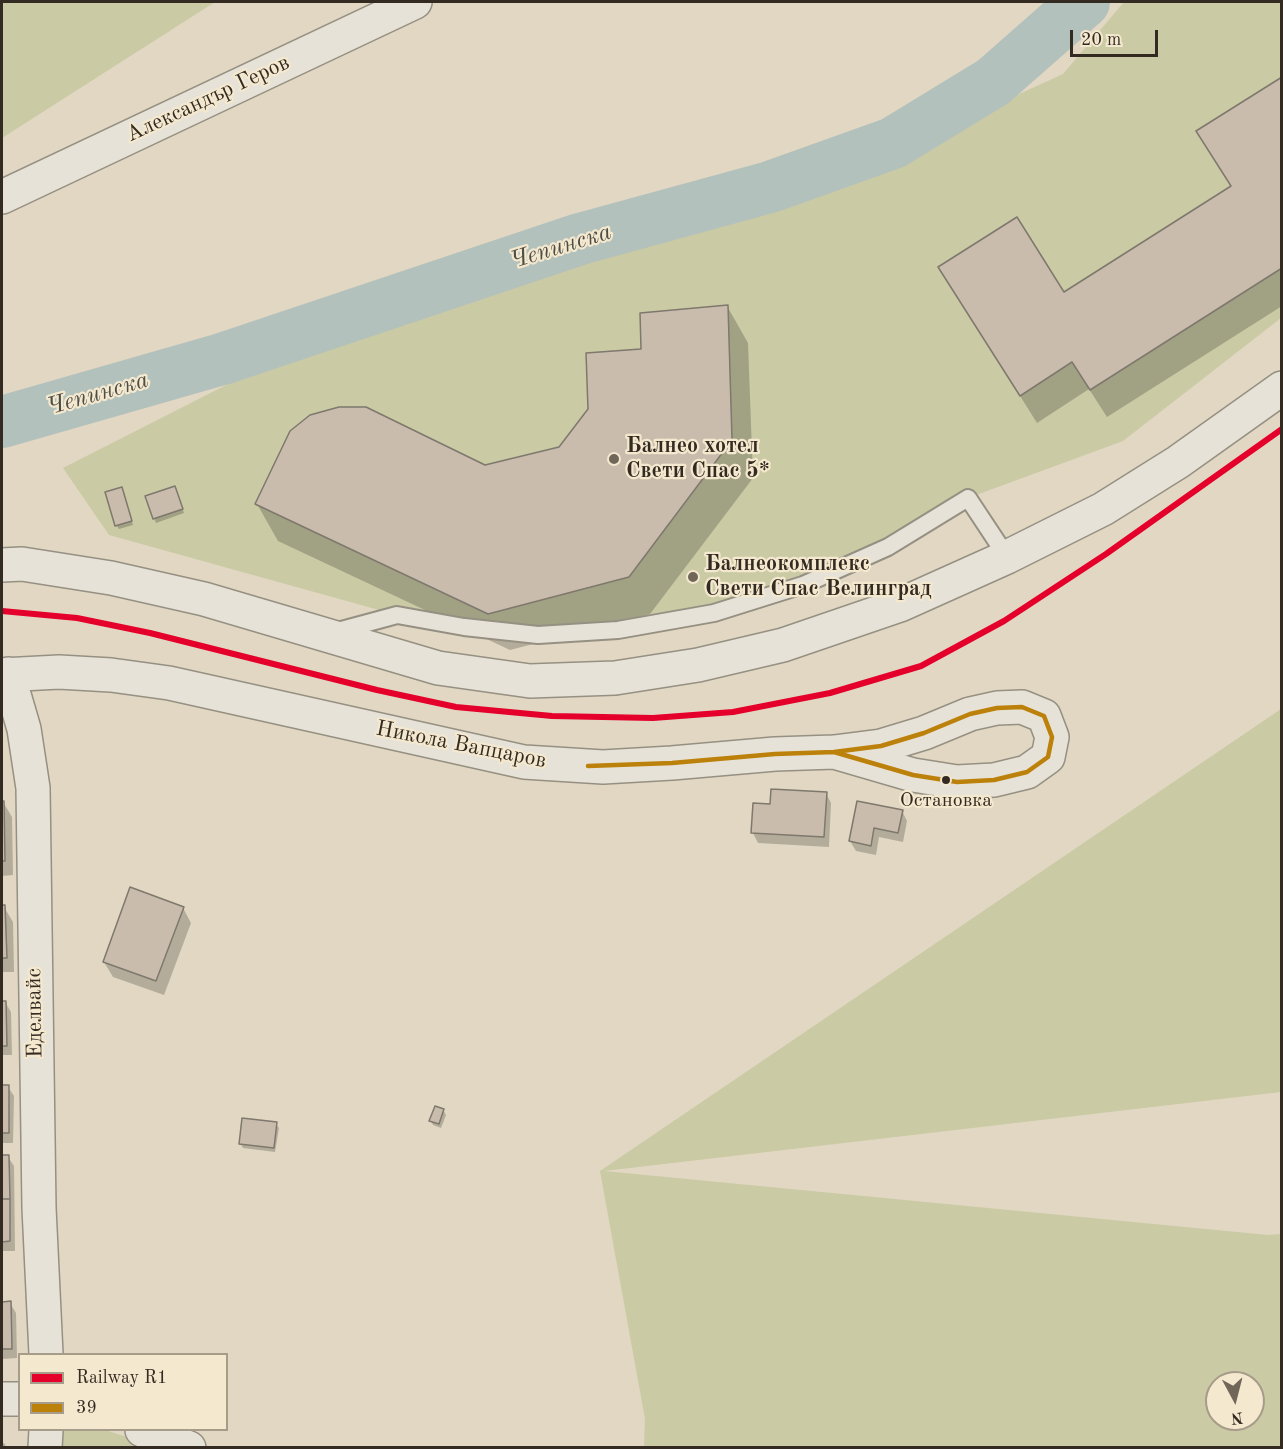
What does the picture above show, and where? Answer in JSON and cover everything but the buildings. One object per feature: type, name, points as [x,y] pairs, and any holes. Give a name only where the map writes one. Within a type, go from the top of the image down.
[{"type":"street","name":"Александър Геров","points":[[2,197],[415,2]]},
{"type":"street","points":[[2,565],[21,564],[111,578],[204,599],[438,668],[530,681],[615,678],[698,665],[783,645],[900,605],[1006,557],[1103,509],[1178,462],[1281,388]]},
{"type":"street","name":"Никола Вапцаров","points":[[5,674],[58,672],[111,675],[169,683],[524,762],[603,767],[775,754],[834,752],[881,746],[924,733],[970,714],[997,708],[1022,707],[1044,716],[1052,737],[1048,757],[1027,772],[994,780],[957,782],[913,775],[834,752]]},
{"type":"street","name":"Еделвайс","points":[[5,674],[24,729],[33,788],[39,1196],[46,1353]]},
{"type":"street","points":[[2,1399],[18,1399]]},
{"type":"street","points":[[45,1448],[46,1431]]},
{"type":"street","points":[[145,1431],[189,1448]]},
{"type":"lane","points":[[323,635],[397,615],[465,627],[538,635],[618,630],[714,613],[803,585],[888,547],[968,498],[1006,557]]},
{"type":"green space","points":[[2,2],[215,2],[2,138]]},
{"type":"green space","points":[[1124,2],[1281,2],[1281,318],[1123,441],[968,498],[888,547],[714,613],[538,635],[397,615],[109,535],[63,468],[295,350],[657,226],[773,197],[901,148],[1063,74]]},
{"type":"green space","points":[[1281,709],[1281,1092],[604,1171],[1268,1235],[1281,1234],[1281,1447],[644,1447],[645,1419],[600,1171]]},
{"type":"green space","points":[[55,1431],[108,1431],[158,1447],[52,1448]]},
{"type":"waterway","name":"Чепинска","points":[[2,422],[222,359],[580,239],[770,187],[893,143],[993,82],[1084,2]]},
{"type":"rail line","name":"R1","points":[[2,611],[77,618],[150,633],[377,690],[456,707],[552,716],[653,718],[733,712],[830,693],[921,666],[1004,621],[1106,554],[1282,429]]},
{"type":"transit line","name":"39","points":[[588,766],[834,752],[881,746],[924,733],[970,714],[997,708],[1022,707],[1044,716],[1052,737],[1048,757],[1027,772],[994,780],[957,782],[913,775],[834,752]]},
{"type":"place","name":"Балнео хотел Свети Спас 5*","points":[[614,459]]},
{"type":"place","name":"Балнеокомплекс Свети Спас Велинград","points":[[693,577]]},
{"type":"place","name":"Остановка","points":[[946,780]]}]
